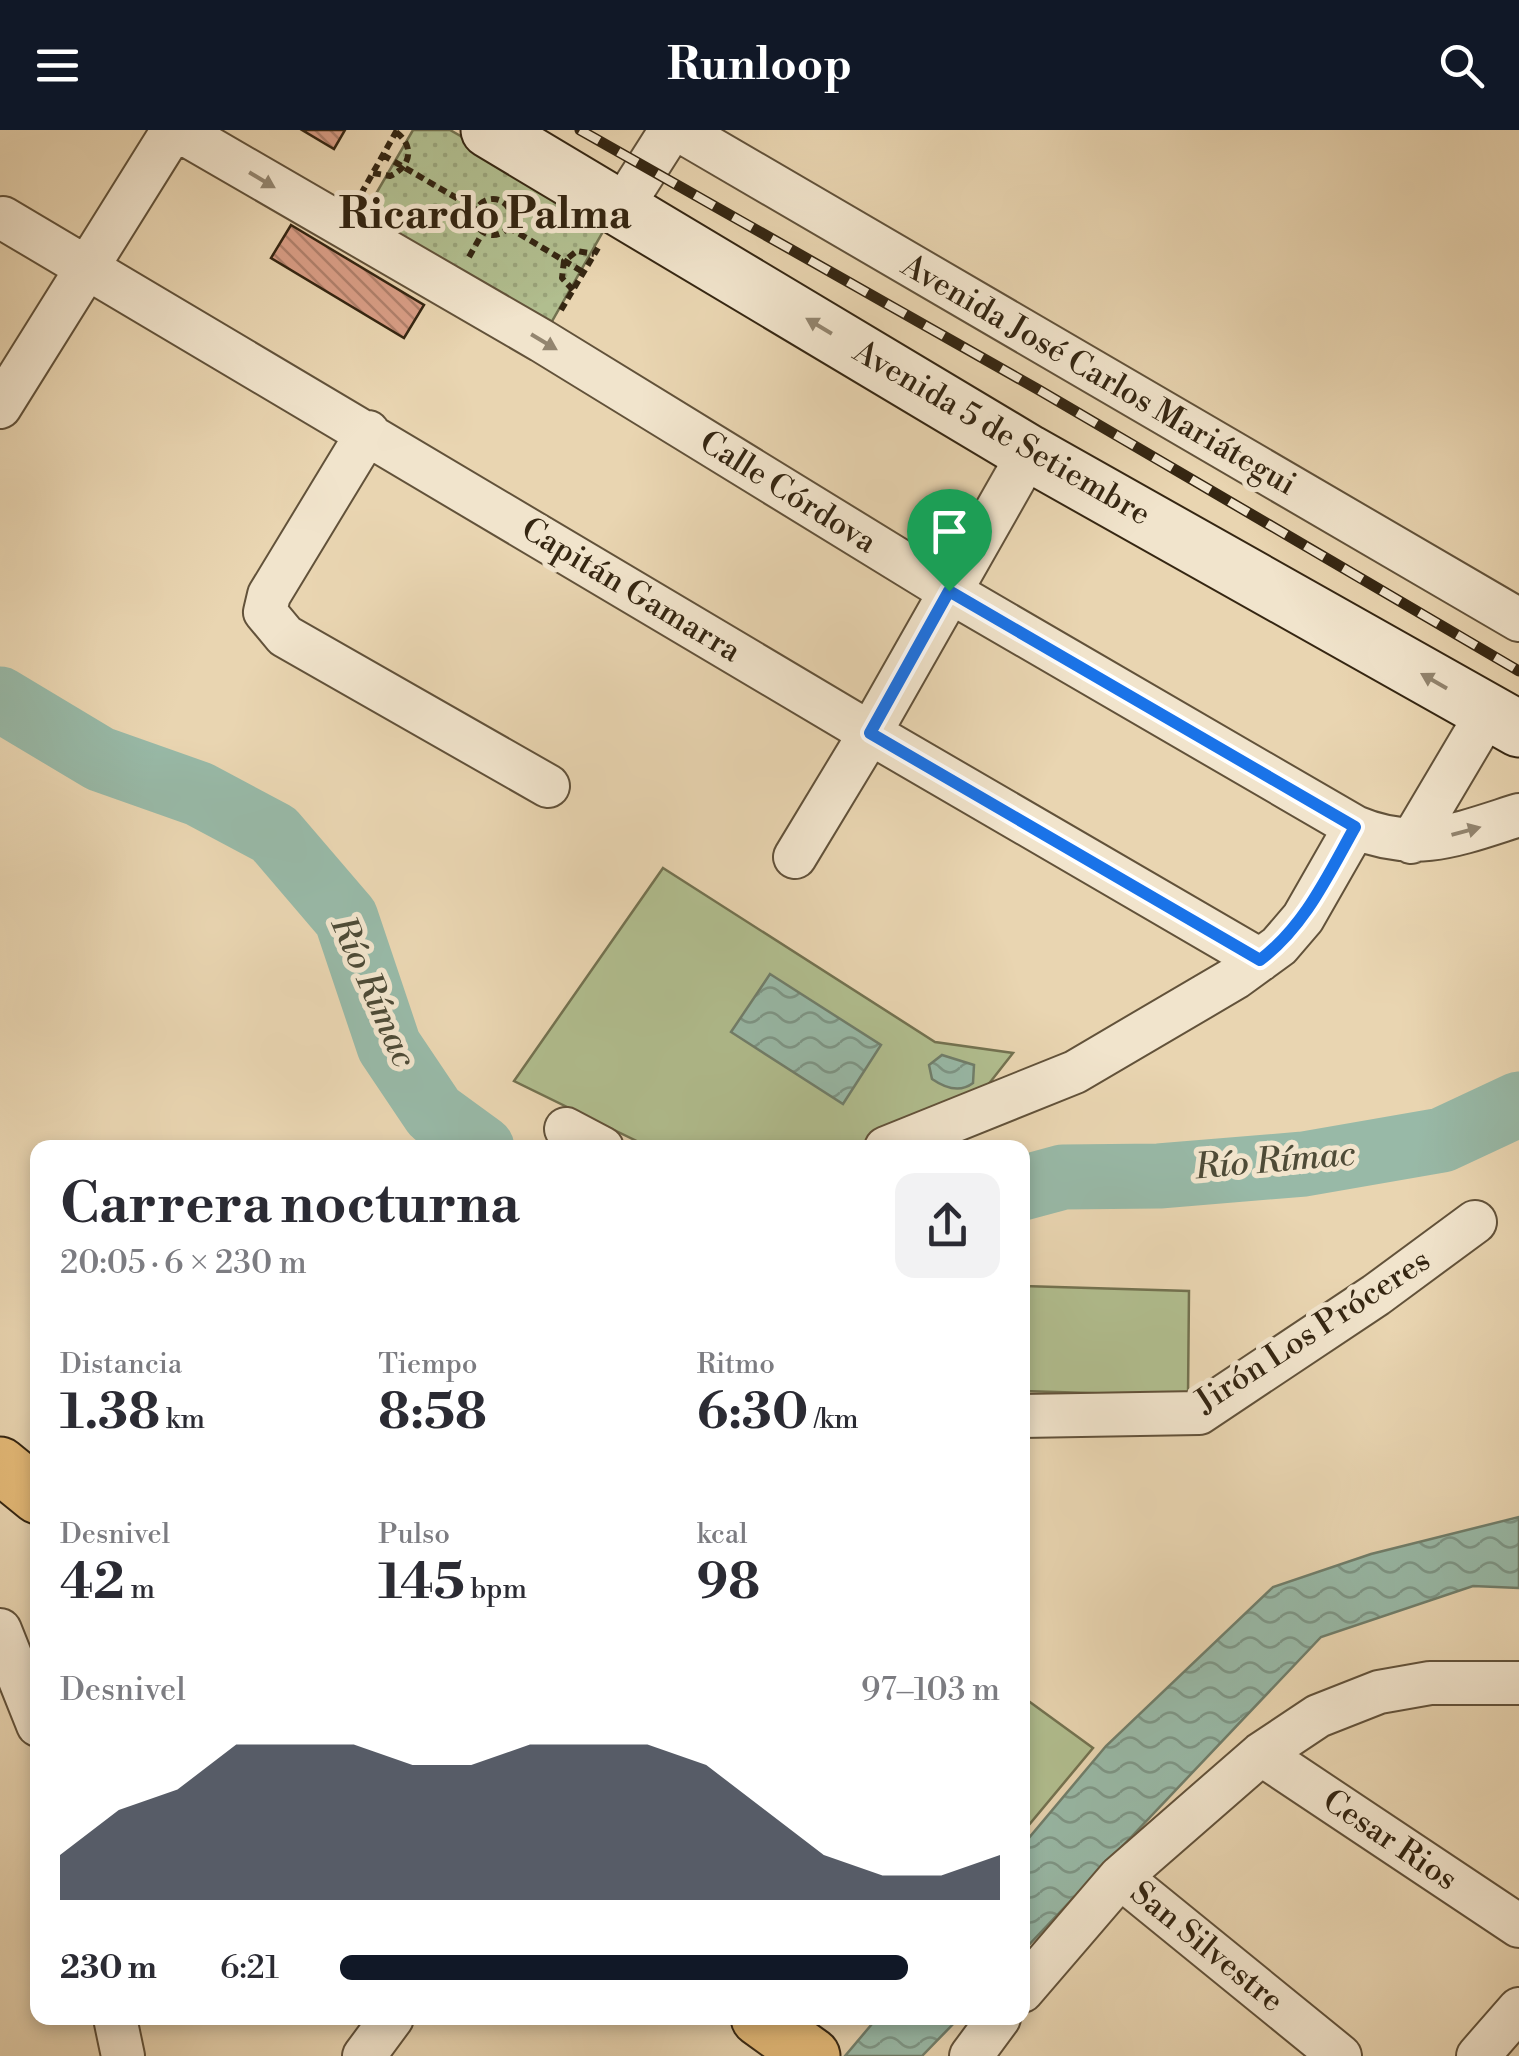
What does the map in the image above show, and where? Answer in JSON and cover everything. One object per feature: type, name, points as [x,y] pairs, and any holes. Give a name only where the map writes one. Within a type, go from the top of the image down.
[{"type":"highway","points":[[0,1466],[30,1490]]},
{"type":"highway","points":[[769,2025],[809,2054]]},
{"type":"street","name":"Calle Córdova","points":[[176,130],[542,341],[949,591],[1355,827],[1382,838],[1411,842],[1462,833],[1519,815]]},
{"type":"street","points":[[0,407],[176,130]]},
{"type":"street","name":"Avenida 5 de Setiembre","points":[[489,130],[1029,453],[1503,720]]},
{"type":"street","points":[[622,207],[675,130]]},
{"type":"street","name":"Avenida José Carlos Mariátegui","points":[[675,130],[1519,620]]},
{"type":"street","name":"Capitán Gamarra","points":[[3,218],[1260,960]]},
{"type":"street","points":[[368,432],[269,595],[265,612],[285,636],[548,786]]},
{"type":"street","points":[[794,857],[870,733],[1029,453]]},
{"type":"street","points":[[1411,842],[1503,720]]},
{"type":"street","points":[[906,1140],[1074,1072],[1260,960],[1279,946],[1303,918],[1355,827]]},
{"type":"street","name":"Jirón Los Próceres","points":[[1030,1416],[1199,1414],[1376,1295],[1475,1222]]},
{"type":"street","points":[[0,1630],[30,1705]]},
{"type":"street","points":[[1030,1982],[1120,1877],[1261,1754],[1318,1716],[1379,1692],[1430,1683],[1519,1683]]},
{"type":"street","name":"Cesar Rios","points":[[1261,1754],[1519,1926]]},
{"type":"street","name":"San Silvestre","points":[[1120,1877],[1340,2056]]},
{"type":"street","points":[[1478,2056],[1519,2010]]},
{"type":"street","points":[[116,2025],[122,2056]]},
{"type":"street","points":[[364,2056],[387,2025]]},
{"type":"street","points":[[971,2056],[995,2025]]},
{"type":"path","points":[[342,228],[383,155],[397,131],[408,148],[409,158],[404,167],[390,176],[373,173]]},
{"type":"path","points":[[383,155],[477,210]]},
{"type":"path","points":[[500,200],[512,216],[508,227],[495,236],[486,234],[475,219],[482,202],[500,200]]},
{"type":"path","points":[[542,341],[622,207]]},
{"type":"path","points":[[508,227],[583,272]]},
{"type":"path","points":[[573,290],[562,278],[564,260],[577,251],[594,254]]},
{"type":"shaded area","points":[[413,130],[450,130],[609,221],[551,323],[363,216]]},
{"type":"shaded area","points":[[663,868],[935,1042],[1013,1053],[973,1104],[873,1140],[635,1140],[514,1081]]},
{"type":"shaded area","points":[[1030,1286],[1189,1291],[1188,1396],[1030,1391]]},
{"type":"shaded area","points":[[1030,1702],[1093,1748],[1030,1824]]},
{"type":"water","points":[[770,974],[881,1045],[843,1104],[731,1032]]},
{"type":"water","points":[[942,1055],[974,1065],[973,1083],[952,1088],[932,1079],[929,1065]]},
{"type":"water","points":[[1519,1517],[1519,1588],[1473,1586],[1321,1637],[1030,1944],[1030,1837],[1106,1746],[1273,1587],[1371,1554]]},
{"type":"water","points":[[871,2025],[952,2025],[922,2056],[845,2056]]},
{"type":"building","points":[[302,130],[345,130],[334,149]]},
{"type":"building","points":[[291,225],[424,305],[404,338],[271,258]]},
{"type":"waterway","name":"Río Rímac","points":[[0,699],[100,759],[199,794],[274,834],[346,918],[389,1046],[434,1113],[471,1140]]},
{"type":"waterway","name":"Río Rímac","points":[[1030,1186],[1063,1177],[1159,1176],[1304,1164],[1442,1140],[1519,1104]]},
{"type":"railway","points":[[580,130],[1039,390],[1519,671]]},
{"type":"district","name":"Ricardo Palma","points":[[485,215]]},
{"type":"route","points":[[949,591],[1355,827],[1303,918],[1279,946],[1260,960],[870,733],[949,591]]}]
